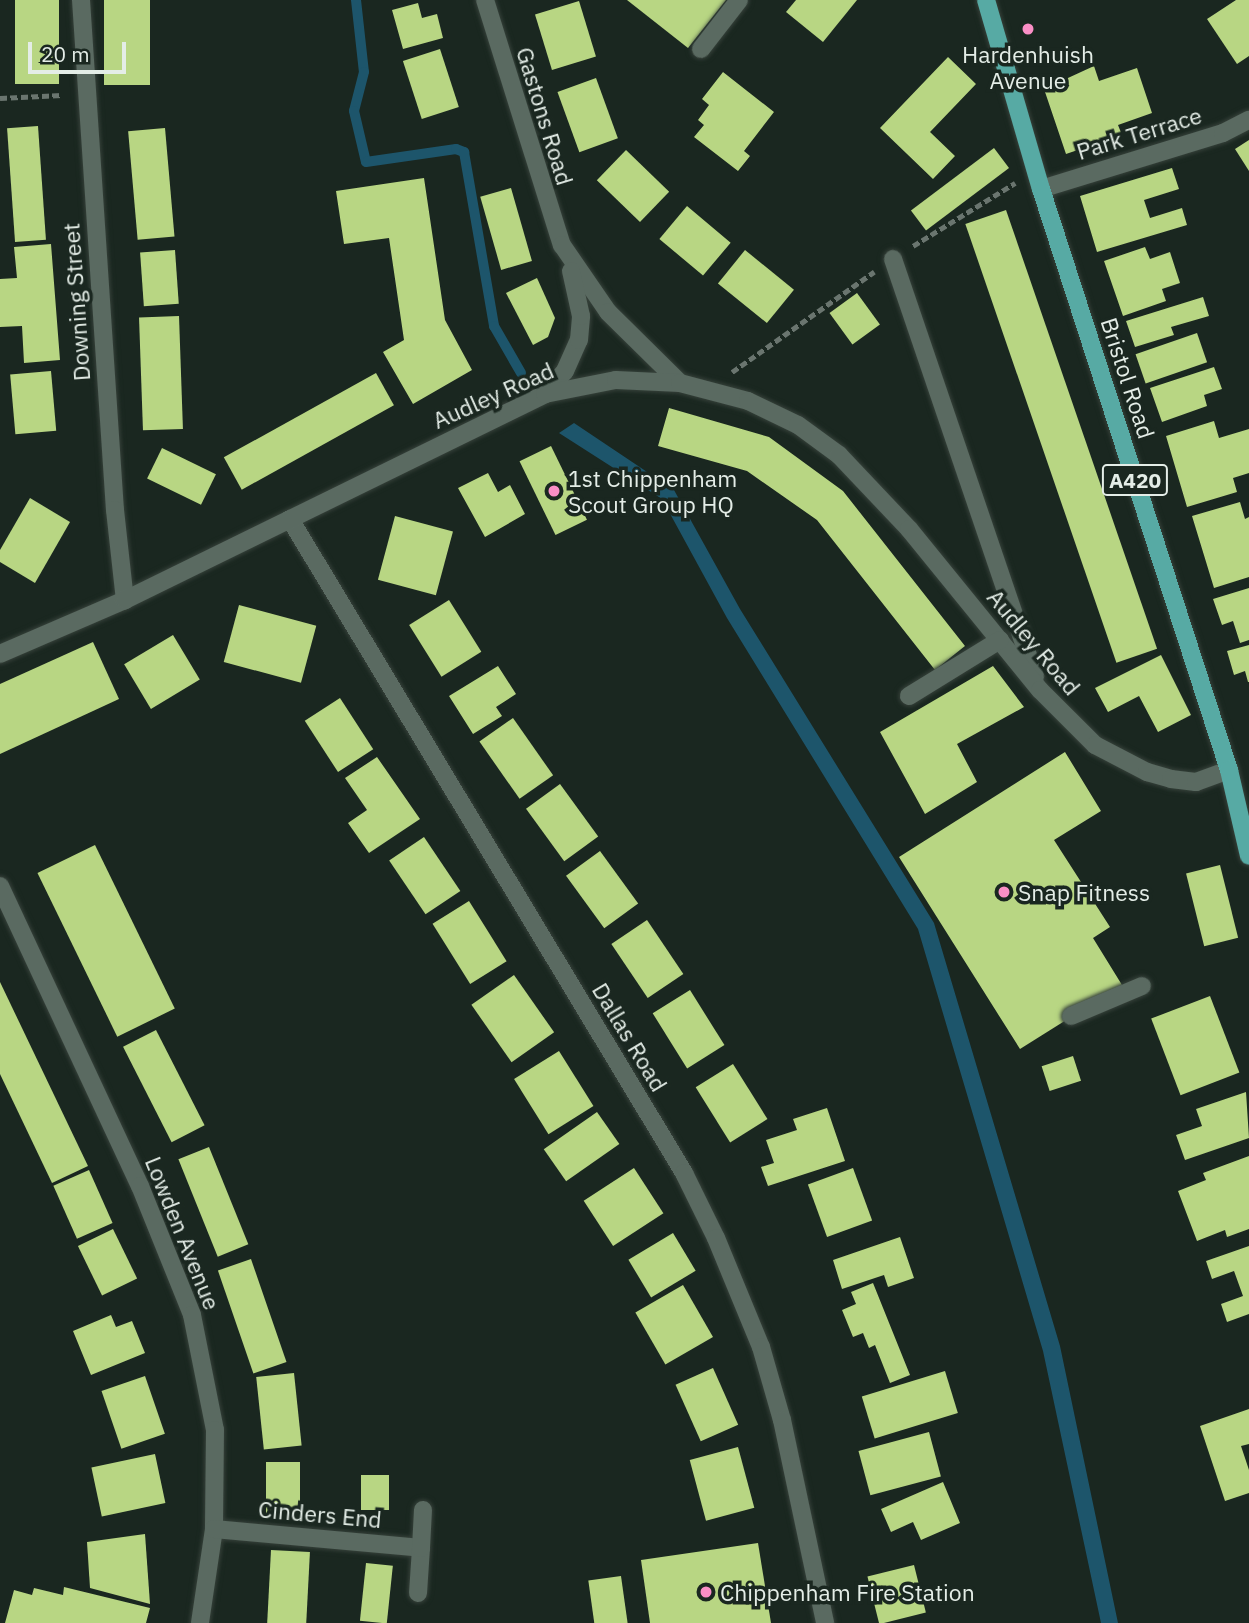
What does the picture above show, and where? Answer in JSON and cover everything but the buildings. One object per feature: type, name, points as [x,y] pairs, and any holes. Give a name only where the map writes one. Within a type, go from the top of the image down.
[{"type":"main road","name":"Bristol Road","points":[[986,0],[1041,189],[1229,770]]},
{"type":"main road","name":"A420","points":[[1229,770],[1249,792]]},
{"type":"main road","name":"A420","points":[[1229,770],[1249,856]]},
{"type":"street","name":"Downing Street","points":[[81,0],[125,600]]},
{"type":"street","name":"Gastons Road","points":[[485,0],[575,282],[581,329],[571,361],[545,394]]},
{"type":"street","points":[[701,49],[739,0]]},
{"type":"street","name":"Park Terrace","points":[[1041,189],[1223,133],[1249,120]]},
{"type":"street","name":"Gastons Road","points":[[562,244],[608,312],[680,383]]},
{"type":"street","points":[[893,259],[1040,690]]},
{"type":"street","name":"Audley Road","points":[[0,654],[125,600],[545,394],[616,380],[680,383],[748,401],[798,425],[839,455],[901,519],[1040,690],[1095,745],[1147,772],[1196,782],[1229,770]]},
{"type":"street","name":"Dallas Road","points":[[290,519],[684,1173],[716,1238],[741,1292],[775,1396],[801,1497],[825,1623]]},
{"type":"street","points":[[909,696],[1000,640]]},
{"type":"street","name":"Lowden Avenue","points":[[0,886],[140,1186],[191,1315],[215,1430],[214,1529],[200,1623]]},
{"type":"street","points":[[1071,1016],[1142,986]]},
{"type":"street","points":[[418,1593],[424,1510]]},
{"type":"street","name":"Cinders End","points":[[214,1529],[421,1548]]},
{"type":"path","points":[[0,98],[86,94]]},
{"type":"water","points":[[574,423],[674,490],[740,609],[934,923],[1060,1346],[1118,1623],[1101,1623],[1043,1351],[918,929],[727,618],[662,499],[559,433]]},
{"type":"waterway","points":[[356,0],[364,72],[354,111],[366,162],[456,149],[464,152],[494,326],[521,373]]},
{"type":"place","name":"Hardenhuish Avenue","points":[[1028,29]]},
{"type":"place","name":"1st Chippenham Scout Group HQ","points":[[554,491]]},
{"type":"place","name":"Snap Fitness","points":[[1004,892]]},
{"type":"place","name":"Chippenham Fire Station","points":[[706,1592]]}]
